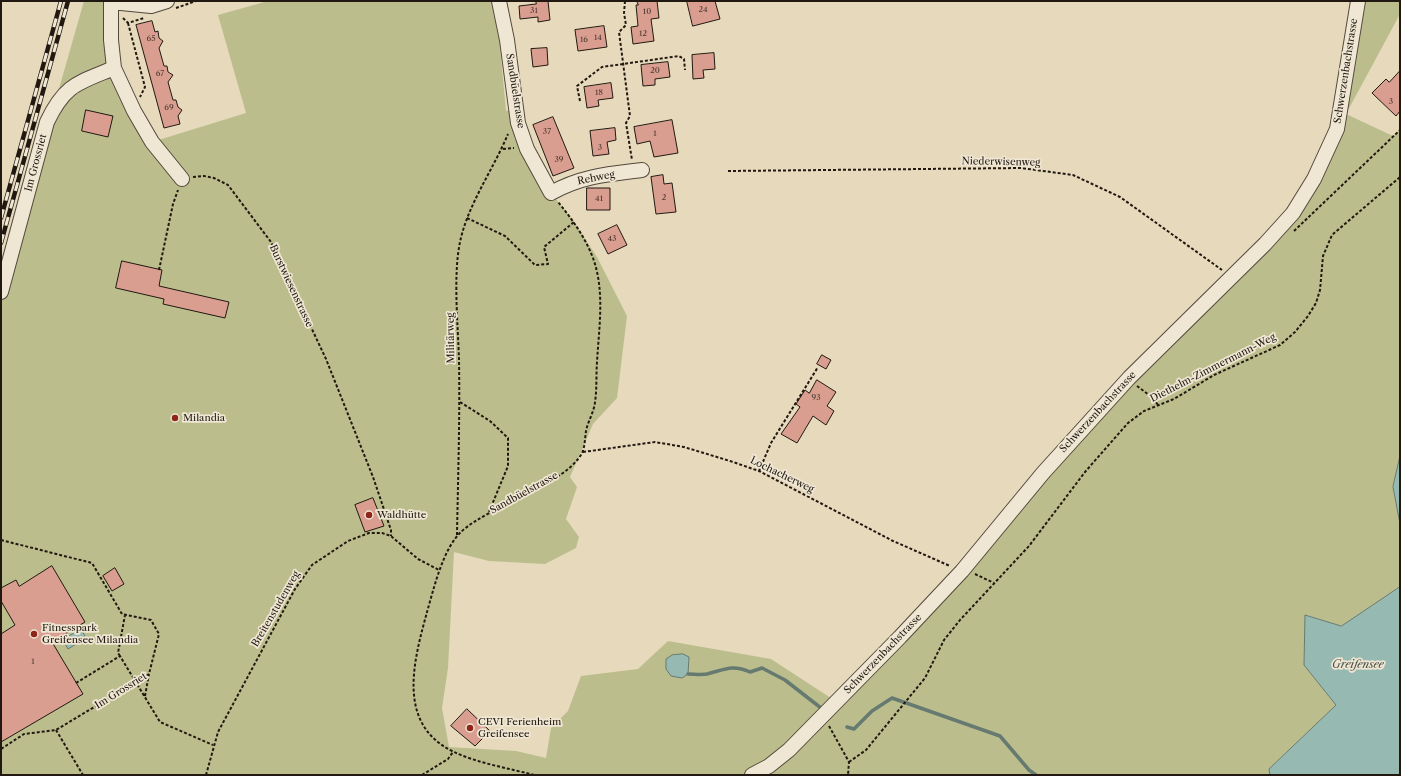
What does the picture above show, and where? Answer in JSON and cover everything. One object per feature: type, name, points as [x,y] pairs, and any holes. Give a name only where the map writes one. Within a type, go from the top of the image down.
[{"type":"street","points":[[167,1],[151,6],[111,1],[111,40],[114,68],[134,111],[152,142],[182,179]]},
{"type":"street","name":"Sandbüelstrasse","points":[[499,1],[507,40],[518,122],[527,149],[551,193]]},
{"type":"street","name":"Schwerzenbachstrasse","points":[[752,775],[769,766],[789,750],[968,574],[1043,473],[1135,384],[1231,277],[1265,244],[1292,213],[1314,179],[1332,143],[1337,129],[1358,1]]},
{"type":"street","name":"Im Grossriet","points":[[1,292],[47,122],[55,105],[64,92],[76,83],[114,68]]},
{"type":"street","name":"Rehweg","points":[[551,193],[566,185],[585,178],[638,170]]},
{"type":"path","points":[[625,1],[624,13],[626,25],[619,32],[630,116],[626,123],[638,170]]},
{"type":"path","points":[[128,23],[145,86],[134,111]]},
{"type":"path","points":[[580,101],[577,86],[602,67],[679,56],[684,59],[685,70]]},
{"type":"path","points":[[1290,236],[1400,130]]},
{"type":"path","name":"Militärweg","points":[[457,536],[460,402],[458,266],[460,242],[467,218],[502,149]]},
{"type":"path","name":"Niederwisenweg","points":[[728,171],[1021,168],[1073,175],[1120,197],[1231,277]]},
{"type":"path","name":"Burstwiesenstrasse","points":[[182,179],[204,176],[214,178],[228,185],[271,242],[329,366],[373,477],[391,530],[391,536]]},
{"type":"path","name":"Diethelm-Zimmermann-Weg","points":[[849,762],[866,750],[925,678],[944,640],[1029,546],[1085,472],[1119,433],[1144,411],[1174,398],[1214,375],[1280,345],[1295,332],[1316,303],[1320,290],[1323,256],[1332,235],[1400,177]]},
{"type":"path","points":[[159,270],[173,204],[182,179]]},
{"type":"path","points":[[551,193],[574,222],[593,259],[599,284],[600,308],[595,403],[587,428],[583,452]]},
{"type":"path","points":[[467,218],[505,236],[535,265],[548,264],[544,247],[574,222]]},
{"type":"path","points":[[759,471],[772,443],[818,367]]},
{"type":"path","points":[[1135,384],[1153,398],[1158,405]]},
{"type":"path","points":[[460,402],[490,421],[508,438],[508,466],[489,512]]},
{"type":"path","name":"Lochacherweg","points":[[583,452],[655,442],[684,447],[759,471],[893,541],[968,574],[994,583]]},
{"type":"path","name":"Sandbüelstrasse","points":[[534,775],[453,752],[438,742],[428,732],[419,718],[415,704],[412,682],[419,641],[439,570],[457,536],[472,522],[552,480],[574,463],[583,452]]},
{"type":"path","name":"Breitenstudenweg","points":[[206,775],[213,745],[218,732],[295,588],[312,565],[348,541],[369,533],[382,533],[391,536]]},
{"type":"path","points":[[391,536],[418,559],[439,570]]},
{"type":"path","points":[[1,540],[92,563],[122,614],[125,615],[118,653],[160,722],[213,745]]},
{"type":"path","points":[[968,574],[979,568]]},
{"type":"path","name":"Im Grossriet","points":[[56,730],[149,674],[159,634],[151,620],[125,615]]},
{"type":"path","points":[[76,683],[120,656]]},
{"type":"path","points":[[144,696],[149,674]]},
{"type":"path","points":[[823,717],[841,745],[849,762],[848,775]]},
{"type":"path","points":[[1,749],[24,734],[56,730],[83,775]]},
{"type":"path","points":[[422,775],[448,759],[453,752]]},
{"type":"green space","points":[[84,1],[111,1],[114,68],[152,142],[246,113],[218,15],[268,1],[492,1],[499,37],[506,111],[516,109],[551,193],[574,222],[597,257],[627,316],[617,398],[593,424],[570,477],[577,487],[566,519],[579,537],[576,548],[545,564],[489,561],[454,552],[448,668],[442,708],[449,747],[516,751],[546,758],[551,728],[568,711],[581,676],[638,669],[668,641],[771,659],[837,702],[1071,441],[1265,244],[1332,143],[1358,1],[1400,1],[1400,14],[1346,114],[1393,136],[1400,130],[1400,456],[1393,487],[1400,524],[1400,587],[1341,626],[1306,615],[1304,665],[1336,705],[1269,769],[1270,775],[1,775],[1,292]]},
{"type":"water","points":[[1400,456],[1400,524],[1393,487]]},
{"type":"water","name":"Greifensee","points":[[1400,587],[1400,775],[1270,775],[1269,769],[1336,705],[1304,665],[1305,615],[1341,626]]},
{"type":"water","points":[[81,629],[86,638],[68,649],[63,640]]},
{"type":"water","points":[[683,654],[689,657],[688,674],[682,678],[671,676],[666,669],[666,659],[672,655]]},
{"type":"building","points":[[536,1],[548,1],[550,20],[538,22],[538,17],[520,19],[519,6],[536,4]]},
{"type":"building","points":[[637,1],[657,1],[659,18],[651,19],[654,41],[633,44],[631,27],[638,26]]},
{"type":"building","points":[[687,1],[715,1],[720,19],[693,26]]},
{"type":"building","points":[[152,21],[155,32],[158,31],[159,38],[163,41],[159,48],[164,66],[167,66],[168,72],[173,75],[168,82],[173,100],[176,100],[178,107],[182,110],[178,116],[180,124],[164,128],[136,25]]},
{"type":"building","points":[[604,26],[607,47],[578,51],[575,30]]},
{"type":"building","points":[[547,48],[548,65],[533,67],[531,49]]},
{"type":"building","points":[[714,53],[715,69],[703,70],[704,78],[693,79],[692,55]]},
{"type":"building","points":[[668,62],[670,77],[655,79],[655,85],[643,86],[641,65]]},
{"type":"building","points":[[1400,71],[1400,111],[1396,116],[1372,93],[1386,79],[1389,82]]},
{"type":"building","points":[[611,83],[613,98],[598,100],[599,106],[587,108],[584,87]]},
{"type":"building","points":[[86,110],[113,116],[108,137],[82,131]]},
{"type":"building","points":[[553,117],[574,168],[553,176],[533,125]]},
{"type":"building","points":[[672,120],[678,153],[654,157],[650,141],[637,144],[634,127]]},
{"type":"building","points":[[615,128],[616,140],[607,142],[609,154],[593,156],[590,131]]},
{"type":"building","points":[[663,175],[664,184],[672,183],[676,212],[656,214],[651,177]]},
{"type":"building","points":[[587,188],[610,188],[610,210],[587,210]]},
{"type":"building","points":[[617,225],[627,245],[608,254],[598,234]]},
{"type":"building","points":[[122,261],[162,270],[159,286],[229,302],[225,318],[163,304],[164,299],[116,288]]},
{"type":"building","points":[[822,355],[831,360],[826,369],[817,364]]},
{"type":"building","points":[[817,380],[836,392],[827,406],[834,411],[826,425],[813,416],[797,443],[781,434],[800,407],[796,404],[805,390],[809,393]]},
{"type":"building","name":"Waldhütte","points":[[373,498],[384,526],[365,532],[355,505]]},
{"type":"building","points":[[52,566],[85,622],[52,642],[83,694],[1,742],[1,634],[15,625],[1,601],[1,588],[16,580],[19,586]]},
{"type":"building","points":[[115,568],[124,584],[112,591],[103,576]]},
{"type":"building","name":"CEVI Ferienheim Greifensee","points":[[467,709],[490,731],[475,746],[451,726]]},
{"type":"waterway","points":[[688,674],[707,674],[733,668],[750,672],[762,668],[785,680],[821,708]]},
{"type":"waterway","points":[[847,727],[854,729],[872,711],[892,698],[1000,736],[1029,770],[1036,775]]},
{"type":"railway","points":[[1,218],[61,1]]},
{"type":"railway","points":[[1,243],[68,1]]},
{"type":"place","name":"Milandia","points":[[175,418]]},
{"type":"place","name":"Waldhütte","points":[[369,515]]},
{"type":"place","name":"Fitnesspark Greifensee Milandia","points":[[34,634]]},
{"type":"place","name":"CEVI Ferienheim Greifensee","points":[[470,728]]}]
